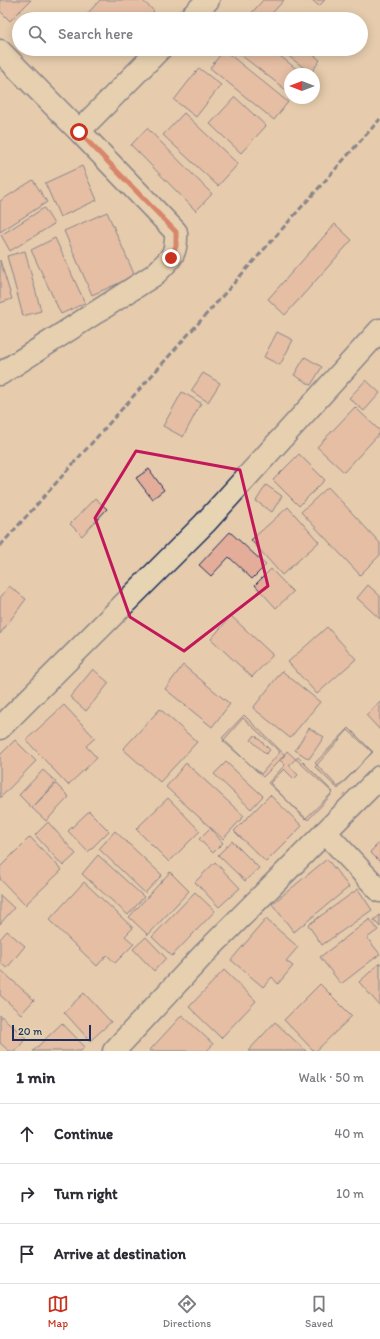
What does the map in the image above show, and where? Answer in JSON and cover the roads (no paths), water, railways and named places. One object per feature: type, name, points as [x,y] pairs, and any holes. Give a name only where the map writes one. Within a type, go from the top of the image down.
[{"type":"street","points":[[196,12],[208,0]]},
{"type":"street","points":[[0,51],[176,232],[176,246],[171,258],[154,275],[0,374]]},
{"type":"street","points":[[79,132],[153,56]]},
{"type":"street","points":[[0,728],[205,523],[380,330]]},
{"type":"street","points":[[114,1051],[203,955],[380,777]]},
{"type":"street","points":[[325,832],[380,891]]},
{"type":"railway","points":[[0,546],[380,119]]}]
